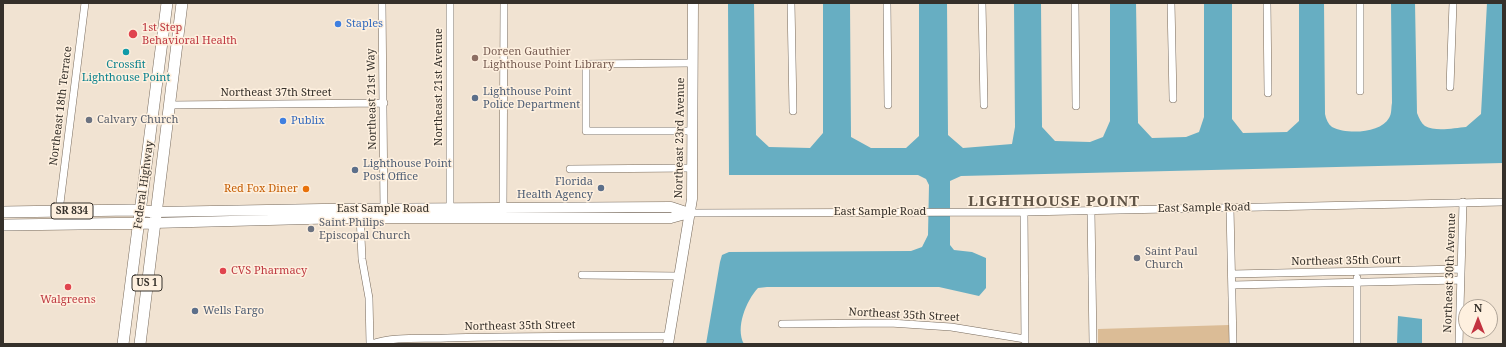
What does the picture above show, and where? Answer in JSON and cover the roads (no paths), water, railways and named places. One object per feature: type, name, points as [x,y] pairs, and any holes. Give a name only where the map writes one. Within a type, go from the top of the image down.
[{"type":"main road","name":"Federal Highway","points":[[123,344],[167,3]]},
{"type":"main road","name":"Federal Highway","points":[[140,344],[182,3]]},
{"type":"main road","points":[[166,16],[171,34],[177,44]]},
{"type":"main road","points":[[162,48],[167,52],[174,69]]},
{"type":"main road","name":"East Sample Road","points":[[3,212],[140,210],[155,218]]},
{"type":"main road","name":"East Sample Road","points":[[3,225],[138,223],[155,218]]},
{"type":"street","name":"Northeast 18th Terrace","points":[[59,211],[85,3]]},
{"type":"street","name":"Northeast 21st Way","points":[[382,3],[384,213]]},
{"type":"street","name":"Northeast 21st Avenue","points":[[450,3],[450,213]]},
{"type":"street","points":[[503,213],[504,3]]},
{"type":"street","name":"Northeast 23rd Avenue","points":[[668,340],[692,199],[692,3]]},
{"type":"street","points":[[792,3],[793,111]]},
{"type":"street","points":[[887,3],[888,105]]},
{"type":"street","points":[[982,3],[984,106]]},
{"type":"street","points":[[1075,3],[1076,106]]},
{"type":"street","points":[[1171,3],[1172,99]]},
{"type":"street","points":[[1267,3],[1268,93]]},
{"type":"street","points":[[1360,3],[1360,91]]},
{"type":"street","points":[[1450,87],[1454,3]]},
{"type":"street","points":[[693,63],[586,64],[586,131],[693,131]]},
{"type":"street","name":"Northeast 37th Street","points":[[169,105],[384,103]]},
{"type":"street","points":[[570,169],[692,168]]},
{"type":"street","name":"Northeast 30th Avenue","points":[[1459,344],[1463,202]]},
{"type":"street","name":"East Sample Road","points":[[155,218],[234,222],[315,219],[384,213],[628,212],[671,218],[689,213],[1024,212],[1503,202]]},
{"type":"street","points":[[1230,208],[1233,344]]},
{"type":"street","name":"East Sample Road","points":[[155,218],[322,209],[360,214]]},
{"type":"street","points":[[315,219],[321,214],[322,209]]},
{"type":"street","points":[[1091,211],[1093,344]]},
{"type":"street","points":[[1024,212],[1025,342]]},
{"type":"street","points":[[360,214],[362,258],[369,293],[371,344]]},
{"type":"street","name":"Northeast 35th Court","points":[[1232,274],[1460,269]]},
{"type":"street","points":[[1356,272],[1357,344]]},
{"type":"street","points":[[582,275],[679,276]]},
{"type":"street","name":"Northeast 35th Court","points":[[1232,285],[1460,280]]},
{"type":"street","name":"Northeast 35th Street","points":[[782,324],[890,323],[943,326],[1025,342]]},
{"type":"street","name":"Northeast 35th Street","points":[[371,344],[401,340],[475,337],[668,340]]},
{"type":"water","points":[[728,3],[754,3],[756,135],[769,147],[810,148],[823,133],[823,3],[850,3],[851,137],[871,148],[906,148],[919,136],[919,3],[947,3],[948,135],[963,148],[1012,144],[1015,127],[1014,3],[1041,3],[1042,127],[1055,141],[1090,142],[1103,137],[1110,121],[1110,3],[1136,3],[1138,123],[1152,138],[1186,137],[1199,132],[1204,117],[1204,3],[1232,3],[1232,119],[1243,133],[1287,132],[1299,121],[1299,3],[1324,3],[1325,114],[1327,121],[1332,127],[1338,130],[1355,132],[1371,130],[1385,123],[1389,118],[1392,103],[1391,3],[1415,3],[1417,113],[1422,123],[1429,128],[1445,129],[1466,127],[1481,114],[1487,3],[1503,3],[1503,163],[961,176],[950,181],[950,245],[954,250],[972,252],[986,258],[986,288],[979,296],[939,287],[758,288],[749,300],[741,323],[744,344],[706,344],[722,255],[729,252],[911,251],[922,247],[928,235],[929,185],[926,179],[918,175],[729,175]]},
{"type":"water","points":[[1398,316],[1422,319],[1422,344],[1397,344]]},
{"type":"place","name":"Staples","points":[[338,24]]},
{"type":"place","name":"1st Step Behavioral Health","points":[[133,34]]},
{"type":"place","name":"Crossfit Lighthouse Point","points":[[126,52]]},
{"type":"place","name":"Doreen Gauthier Lighthouse Point Library","points":[[475,58]]},
{"type":"place","name":"Lighthouse Point Police Department","points":[[475,98]]},
{"type":"place","name":"Calvary Church","points":[[89,120]]},
{"type":"place","name":"Publix","points":[[283,121]]},
{"type":"place","name":"Lighthouse Point Post Office","points":[[355,170]]},
{"type":"place","name":"Florida Health Agency","points":[[601,188]]},
{"type":"place","name":"Red Fox Diner","points":[[306,189]]},
{"type":"place","name":"Saint Philips Episcopal Church","points":[[311,229]]},
{"type":"place","name":"Saint Paul Church","points":[[1137,258]]},
{"type":"place","name":"CVS Pharmacy","points":[[223,271]]},
{"type":"place","name":"Walgreens","points":[[68,287]]},
{"type":"place","name":"Wells Fargo","points":[[195,311]]},
{"type":"district","name":"LIGHTHOUSE POINT","points":[[1054,202]]}]
